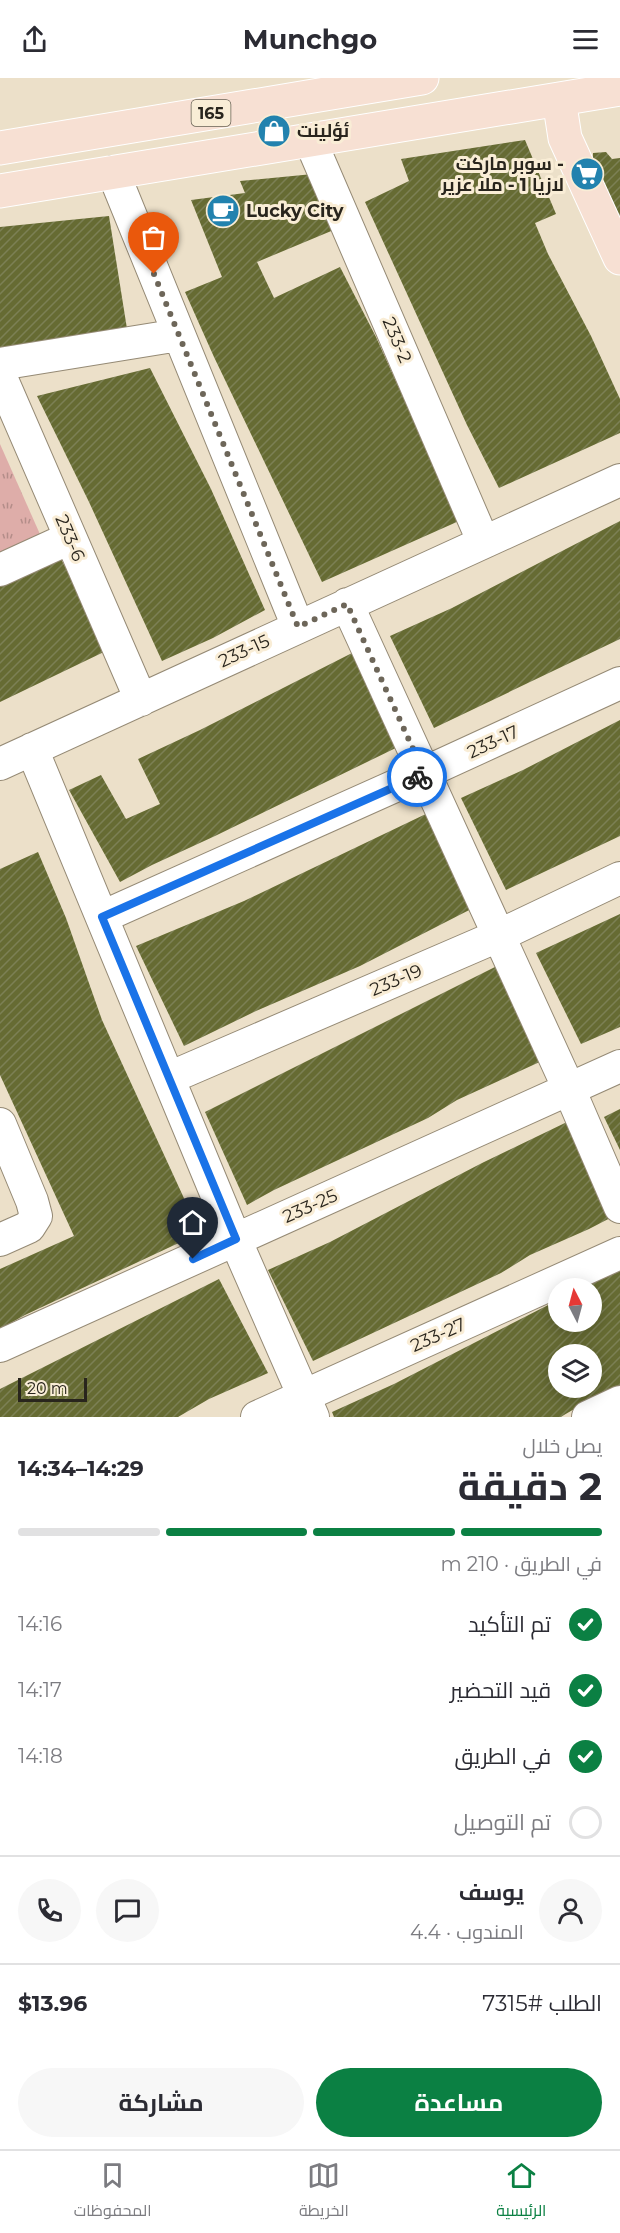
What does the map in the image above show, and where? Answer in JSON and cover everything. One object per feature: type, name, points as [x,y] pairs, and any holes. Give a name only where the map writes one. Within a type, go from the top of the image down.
[{"type":"main road","name":"165","points":[[0,148],[422,78]]},
{"type":"main road","name":"165","points":[[0,191],[620,89]]},
{"type":"main road","points":[[559,99],[565,138],[620,258]]},
{"type":"street","name":"233-2","points":[[310,140],[483,541]]},
{"type":"street","points":[[113,172],[298,627]]},
{"type":"street","points":[[0,364],[179,335]]},
{"type":"street","name":"233-6","points":[[0,375],[141,700]]},
{"type":"street","name":"233-15","points":[[0,764],[620,480]]},
{"type":"street","points":[[0,570],[70,538]]},
{"type":"street","points":[[347,604],[620,1207]]},
{"type":"street","name":"233-17","points":[[102,917],[620,683]]},
{"type":"street","points":[[32,749],[308,1406]]},
{"type":"street","name":"233-19","points":[[169,1078],[498,936],[620,878]]},
{"type":"street","name":"233-25","points":[[0,1346],[620,1066]]},
{"type":"street","points":[[0,1124],[36,1216],[29,1227],[0,1240]]},
{"type":"street","name":"233-27","points":[[257,1417],[308,1406],[620,1253]]},
{"type":"street","points":[[588,1417],[620,1402]]},
{"type":"green space","points":[[0,444],[43,541],[0,561]]},
{"type":"building","points":[[525,140],[556,214],[535,223],[620,399],[620,433],[499,488],[467,425],[365,202],[409,181],[401,159]]},
{"type":"building","points":[[606,152],[612,159],[620,158],[620,232],[592,172],[593,153]]},
{"type":"building","points":[[313,174],[336,229],[257,262],[274,298],[340,267],[376,337],[459,521],[322,582],[185,292],[222,277],[191,200],[245,193],[240,181]]},
{"type":"building","points":[[109,216],[128,335],[0,355],[0,227]]},
{"type":"building","points":[[150,368],[211,489],[265,610],[213,638],[162,661],[89,502],[37,396]]},
{"type":"building","points":[[620,521],[620,639],[434,728],[390,636],[452,608]]},
{"type":"building","points":[[60,557],[108,650],[0,702],[0,587]]},
{"type":"building","points":[[356,651],[404,744],[120,882],[69,790],[101,775],[126,819],[160,804],[138,759]]},
{"type":"building","points":[[620,720],[620,836],[506,890],[461,798],[523,770]]},
{"type":"building","points":[[430,812],[479,905],[360,966],[256,1011],[184,1046],[136,946],[244,901]]},
{"type":"building","points":[[38,852],[66,918],[102,1020],[200,1233],[25,1315],[0,1329],[0,1269],[74,1236],[0,1075],[0,869]]},
{"type":"building","points":[[620,914],[620,1027],[581,1044],[536,953]]},
{"type":"building","points":[[495,967],[544,1060],[457,1100],[428,1118],[274,1190],[247,1205],[205,1112]]},
{"type":"building","points":[[620,1109],[620,1150],[604,1117]]},
{"type":"building","points":[[567,1122],[616,1215],[530,1255],[501,1273],[313,1361],[268,1270],[330,1242],[482,1163]]},
{"type":"building","points":[[620,1270],[620,1386],[602,1394],[602,1344],[548,1344],[548,1398],[593,1398],[561,1417],[334,1417],[332,1412],[394,1384],[548,1305],[548,1332],[602,1332],[602,1279]]},
{"type":"building","points":[[219,1279],[268,1373],[209,1399],[178,1417],[0,1417],[0,1389]]},
{"type":"way so far","points":[[154,274],[298,627],[347,604],[424,773],[417,777]]},
{"type":"place","name":"ئؤلينت","points":[[274,131]]},
{"type":"place","name":"سوبر ماركت - لازيا 1 - ملا عزير","points":[[587,174]]},
{"type":"place","name":"Lucky City","points":[[223,211]]},
{"type":"route","points":[[193,1259],[236,1239],[102,917],[417,777]]}]
